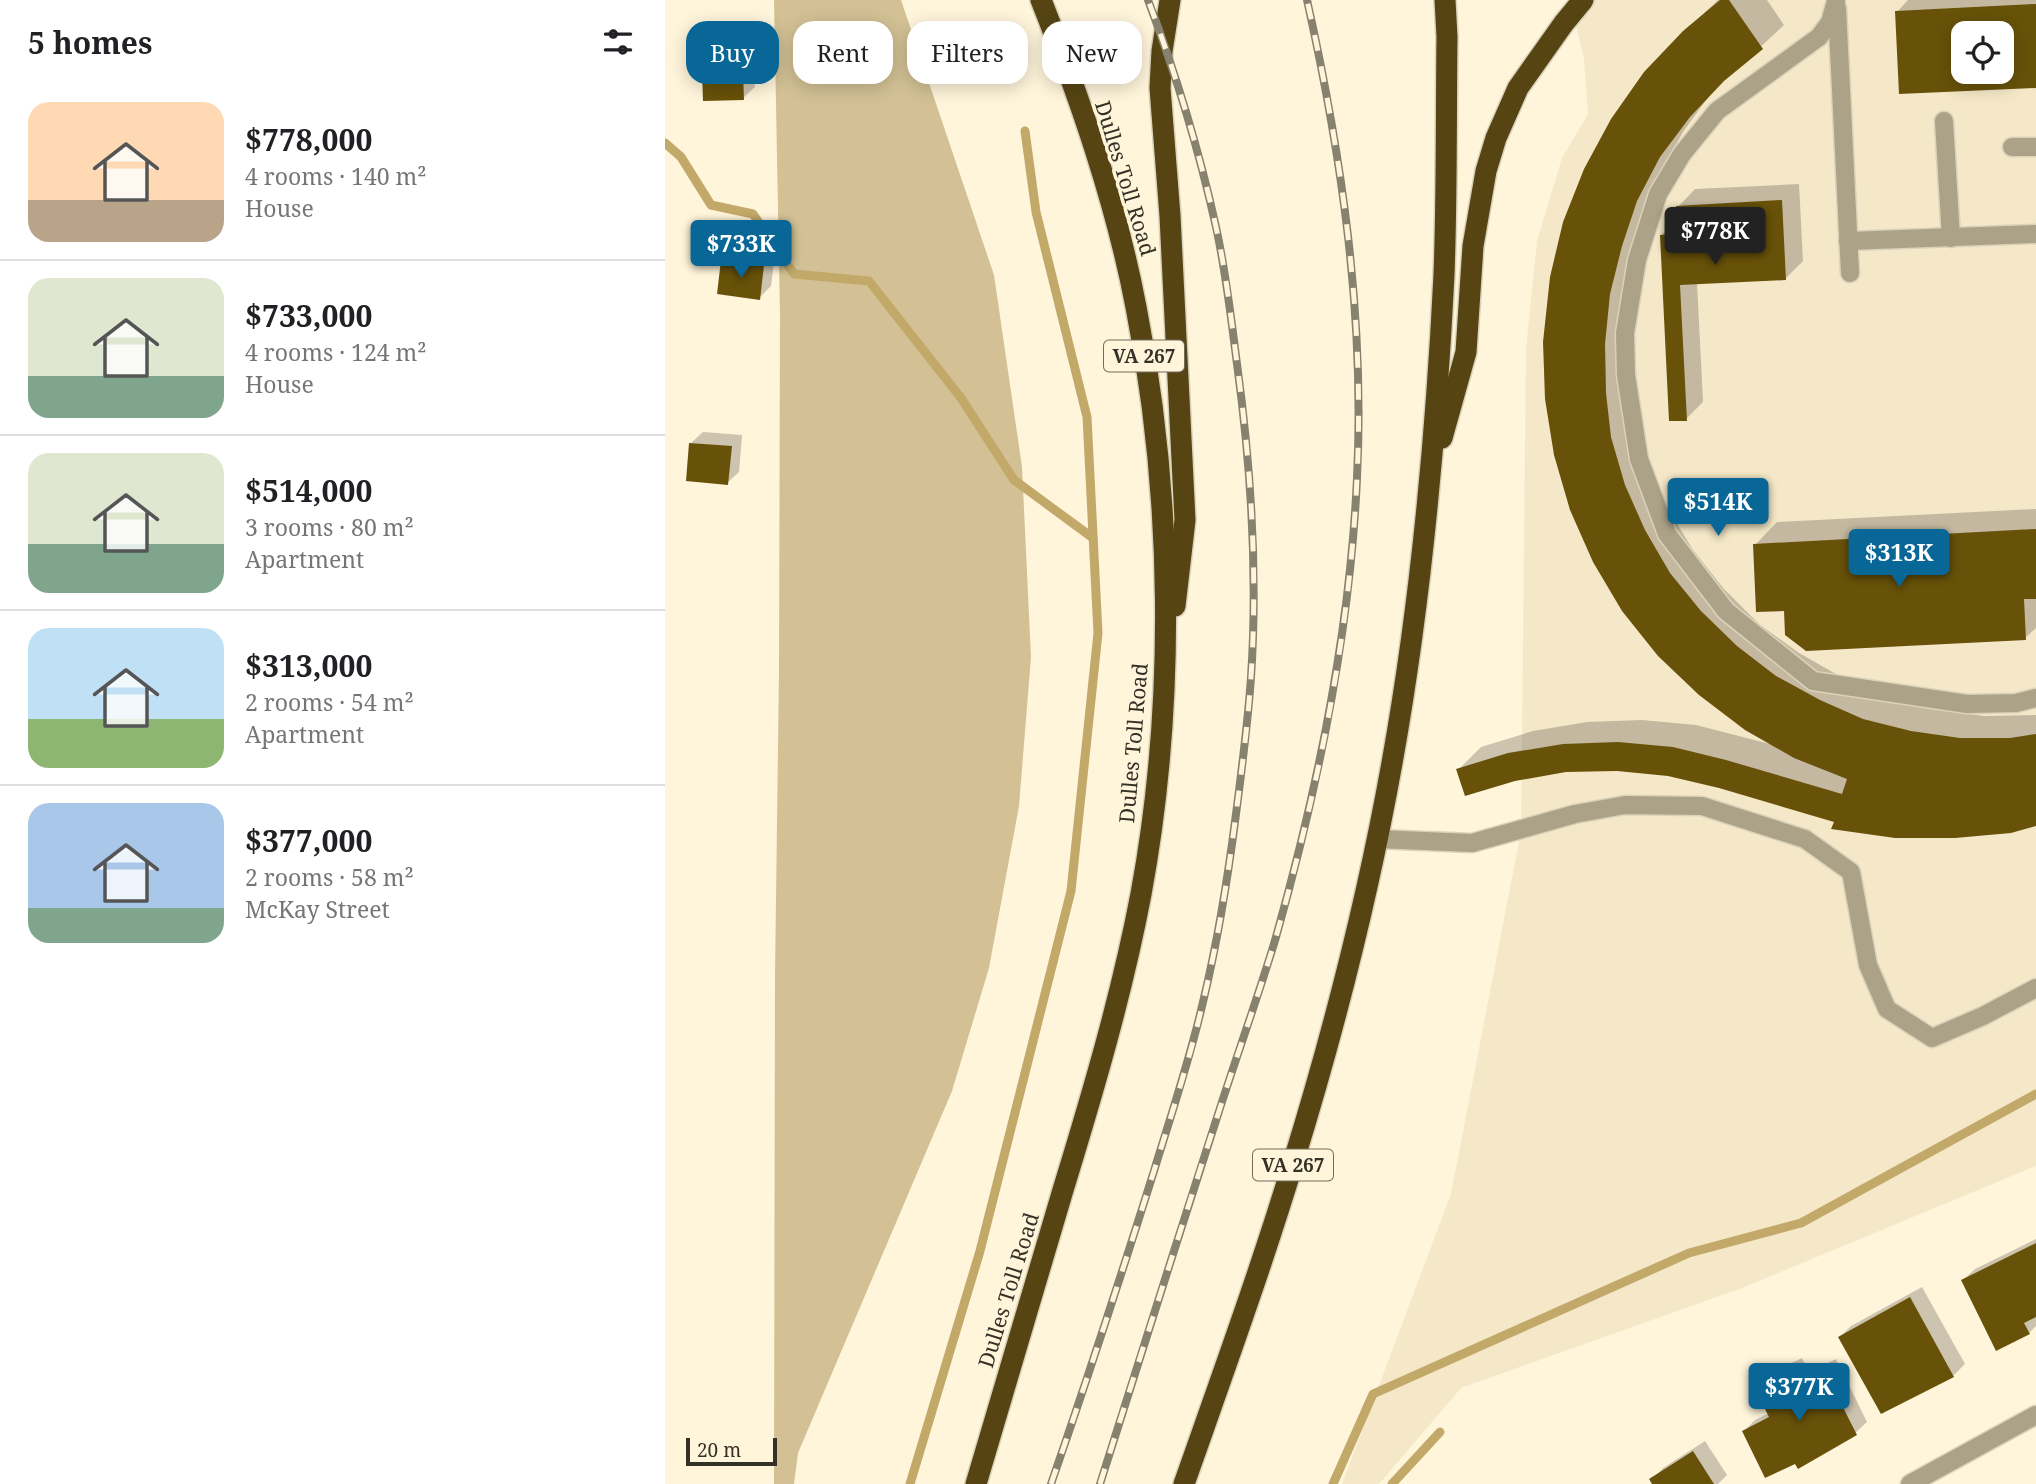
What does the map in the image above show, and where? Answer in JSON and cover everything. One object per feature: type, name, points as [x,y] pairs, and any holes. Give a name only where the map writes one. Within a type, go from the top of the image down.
[{"type":"highway","name":"Dulles Toll Road","points":[[976,1484],[1117,1003],[1149,846],[1162,726],[1165,653],[1161,507],[1155,433],[1136,307],[1109,195],[1041,0]]},
{"type":"highway","points":[[1162,726],[1185,520],[1160,88],[1161,51],[1170,0]]},
{"type":"highway","name":"VA 267","points":[[1184,1484],[1294,1161],[1337,1012],[1392,763],[1431,477],[1444,275],[1447,37],[1445,0]]},
{"type":"highway","points":[[1431,477],[1466,352],[1473,246],[1486,171],[1496,138],[1518,88],[1583,0]]},
{"type":"street","points":[[1836,1],[1850,273]]},
{"type":"street","points":[[1836,1],[1830,22],[1819,37],[1717,111],[1682,154],[1658,194],[1637,260],[1625,333],[1626,375],[1639,459],[1667,534],[1726,611],[1813,681],[1967,704],[2016,703],[2036,698]]},
{"type":"street","points":[[1944,121],[1951,238]]},
{"type":"street","points":[[2012,147],[2036,147]]},
{"type":"street","points":[[1848,241],[2036,234]]},
{"type":"street","points":[[1377,839],[1472,843],[1576,814],[1625,805],[1702,806],[1805,839],[1851,872],[1868,965],[1887,1009],[1932,1038],[1983,1016],[2036,988]]},
{"type":"street","points":[[1910,1484],[2036,1415]]},
{"type":"shaded area","points":[[774,0],[901,0],[908,21],[907,84],[929,84],[994,275],[1022,467],[1031,657],[1019,806],[989,968],[952,1091],[798,1453],[794,1484],[774,1484],[780,314],[776,84],[779,84],[779,21],[774,21]]},
{"type":"shaded area","points":[[1570,0],[2036,0],[2036,1166],[1742,1288],[1461,1388],[1379,1484],[1342,1484],[1451,1194],[1521,831],[1526,349],[1537,241],[1562,158],[1588,114],[1584,59]]},
{"type":"building","points":[[1720,0],[1729,0],[1763,49],[1724,81],[1690,117],[1660,157],[1637,201],[1622,246],[1610,294],[1605,344],[1606,393],[1611,437],[1625,485],[1645,530],[1670,573],[1701,611],[1737,646],[1776,676],[1863,719],[1911,731],[1960,738],[2010,738],[2036,734],[2036,826],[2011,833],[1955,838],[1895,838],[1831,829],[1834,822],[1719,788],[1668,776],[1617,771],[1566,772],[1515,781],[1465,796],[1456,769],[1508,753],[1563,744],[1618,742],[1673,747],[1842,794],[1847,779],[1794,758],[1745,730],[1699,695],[1658,656],[1622,611],[1593,562],[1570,510],[1554,455],[1545,399],[1543,342],[1550,277],[1563,222],[1584,169],[1611,119],[1644,72],[1683,31]]},
{"type":"building","points":[[2036,4],[2036,88],[1899,94],[1895,11]]},
{"type":"building","points":[[702,84],[743,84],[744,100],[703,101]]},
{"type":"building","points":[[1782,200],[1786,280],[1680,285],[1687,421],[1669,421],[1660,235],[1678,234],[1676,206]]},
{"type":"building","points":[[721,260],[764,265],[760,300],[717,294]]},
{"type":"building","points":[[689,443],[732,446],[728,485],[686,481]]},
{"type":"building","points":[[2036,529],[2036,599],[2024,599],[2026,640],[1806,651],[1785,635],[1784,611],[1756,612],[1753,544]]},
{"type":"building","points":[[2036,1243],[2036,1317],[2024,1323],[2030,1334],[1996,1351],[1961,1280]]},
{"type":"building","points":[[1910,1297],[1954,1377],[1881,1414],[1838,1337]]},
{"type":"building","points":[[1790,1368],[1797,1382],[1824,1370],[1857,1435],[1798,1469],[1795,1464],[1765,1478],[1742,1431],[1769,1417],[1763,1405],[1775,1399],[1766,1380]]},
{"type":"building","points":[[1693,1451],[1714,1484],[1652,1484],[1649,1479]]},
{"type":"waterway","points":[[910,1484],[980,1251],[1071,891],[1098,633],[1087,417],[1036,212],[1025,131]]},
{"type":"waterway","points":[[665,143],[681,157],[711,205],[753,214],[794,274],[869,281],[961,398],[1014,480],[1093,538]]},
{"type":"waterway","points":[[1333,1484],[1373,1394],[1689,1253],[1801,1223],[2036,1094]]},
{"type":"waterway","points":[[1392,1484],[1440,1432]]},
{"type":"railway","points":[[1051,1484],[1142,1210],[1198,1023],[1226,885],[1243,762],[1251,677],[1254,598],[1249,481],[1242,403],[1225,278],[1216,227],[1194,141],[1148,0]]},
{"type":"railway","points":[[1100,1484],[1276,937],[1330,710],[1347,595],[1359,418],[1354,297],[1331,118],[1307,0]]}]
